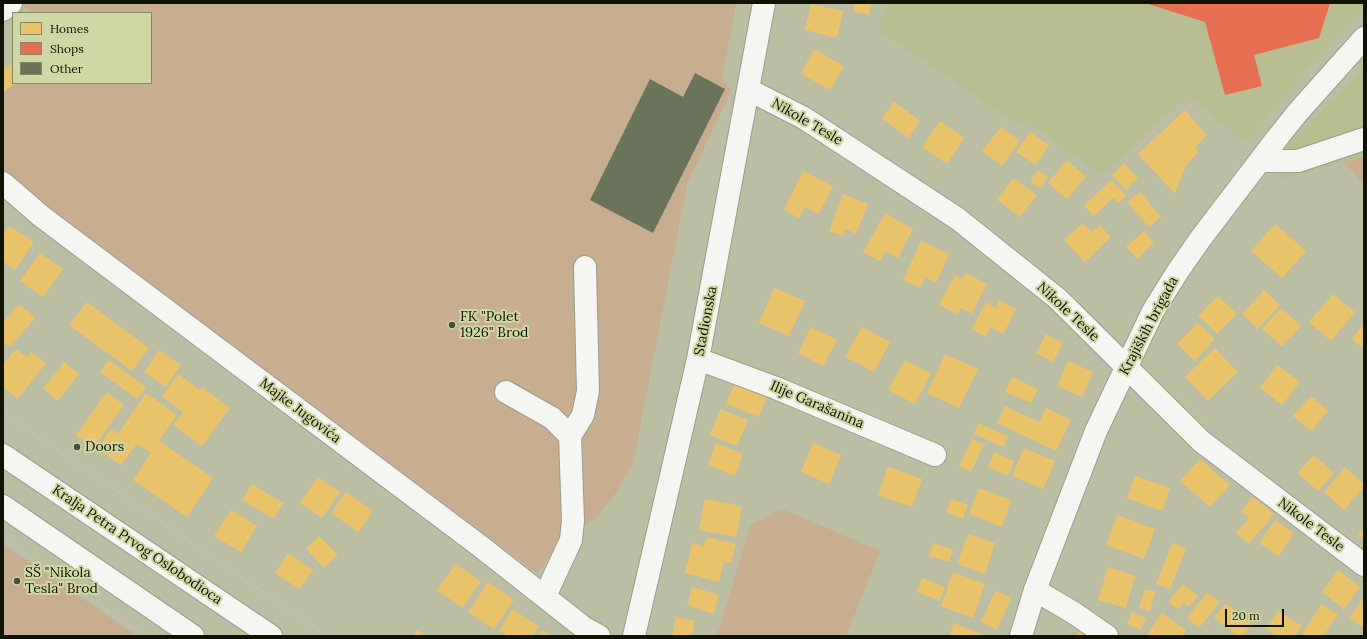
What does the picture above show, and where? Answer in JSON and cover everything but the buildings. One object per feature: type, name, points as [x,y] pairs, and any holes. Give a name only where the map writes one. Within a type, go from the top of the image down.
[{"type":"street","points":[[3,10],[11,3]]},
{"type":"street","name":"Stadionska","points":[[634,636],[698,359],[764,3]]},
{"type":"street","name":"Krajiških brigada","points":[[1019,632],[1096,431],[1153,311],[1201,238],[1298,112],[1361,46]]},
{"type":"street","name":"Nikole Tesle","points":[[749,90],[804,118],[958,219],[1058,299],[1201,441],[1364,565]]},
{"type":"street","points":[[1260,161],[1298,161],[1364,139]]},
{"type":"street","name":"Majke Jugovića","points":[[3,183],[41,216],[545,596],[583,627],[599,636]]},
{"type":"street","points":[[545,596],[571,540],[573,521],[570,436],[583,415],[588,391],[585,267]]},
{"type":"street","name":"Ilije Garašanina","points":[[698,359],[776,388],[935,454]]},
{"type":"street","points":[[506,392],[552,418],[570,436]]},
{"type":"street","name":"Kralja Petra Prvog Oslobodioca","points":[[3,455],[271,636]]},
{"type":"street","points":[[3,506],[193,636]]},
{"type":"street","points":[[1035,590],[1074,613],[1107,636]]},
{"type":"path","points":[[3,412],[326,636]]},
{"type":"path","points":[[3,539],[145,636]]},
{"type":"shaded area","name":"FK \"Polet 1926\" Brod","points":[[21,3],[736,3],[722,81],[732,89],[687,185],[633,464],[612,499],[593,521],[577,528],[563,529],[557,545],[538,574],[58,218],[3,171],[3,82],[12,82],[12,84],[152,84],[152,12],[30,12]]},
{"type":"shaded area","points":[[889,3],[1364,3],[1364,8],[1319,55],[1245,143],[1188,95],[1102,176],[1025,119],[1018,125],[878,30]]},
{"type":"shaded area","points":[[1364,68],[1364,156],[1345,163],[1284,179],[1268,164]]},
{"type":"shaded area","points":[[1364,156],[1364,185],[1345,163]]},
{"type":"shaded area","points":[[785,510],[880,551],[846,636],[717,636],[750,526],[777,511]]},
{"type":"shaded area","points":[[3,544],[137,636],[3,636]]},
{"type":"place","name":"FK \"Polet 1926\" Brod","points":[[452,325]]},
{"type":"place","name":"Doors","points":[[77,447]]},
{"type":"place","name":"SŠ \"Nikola Tesla\" Brod","points":[[17,581]]}]
